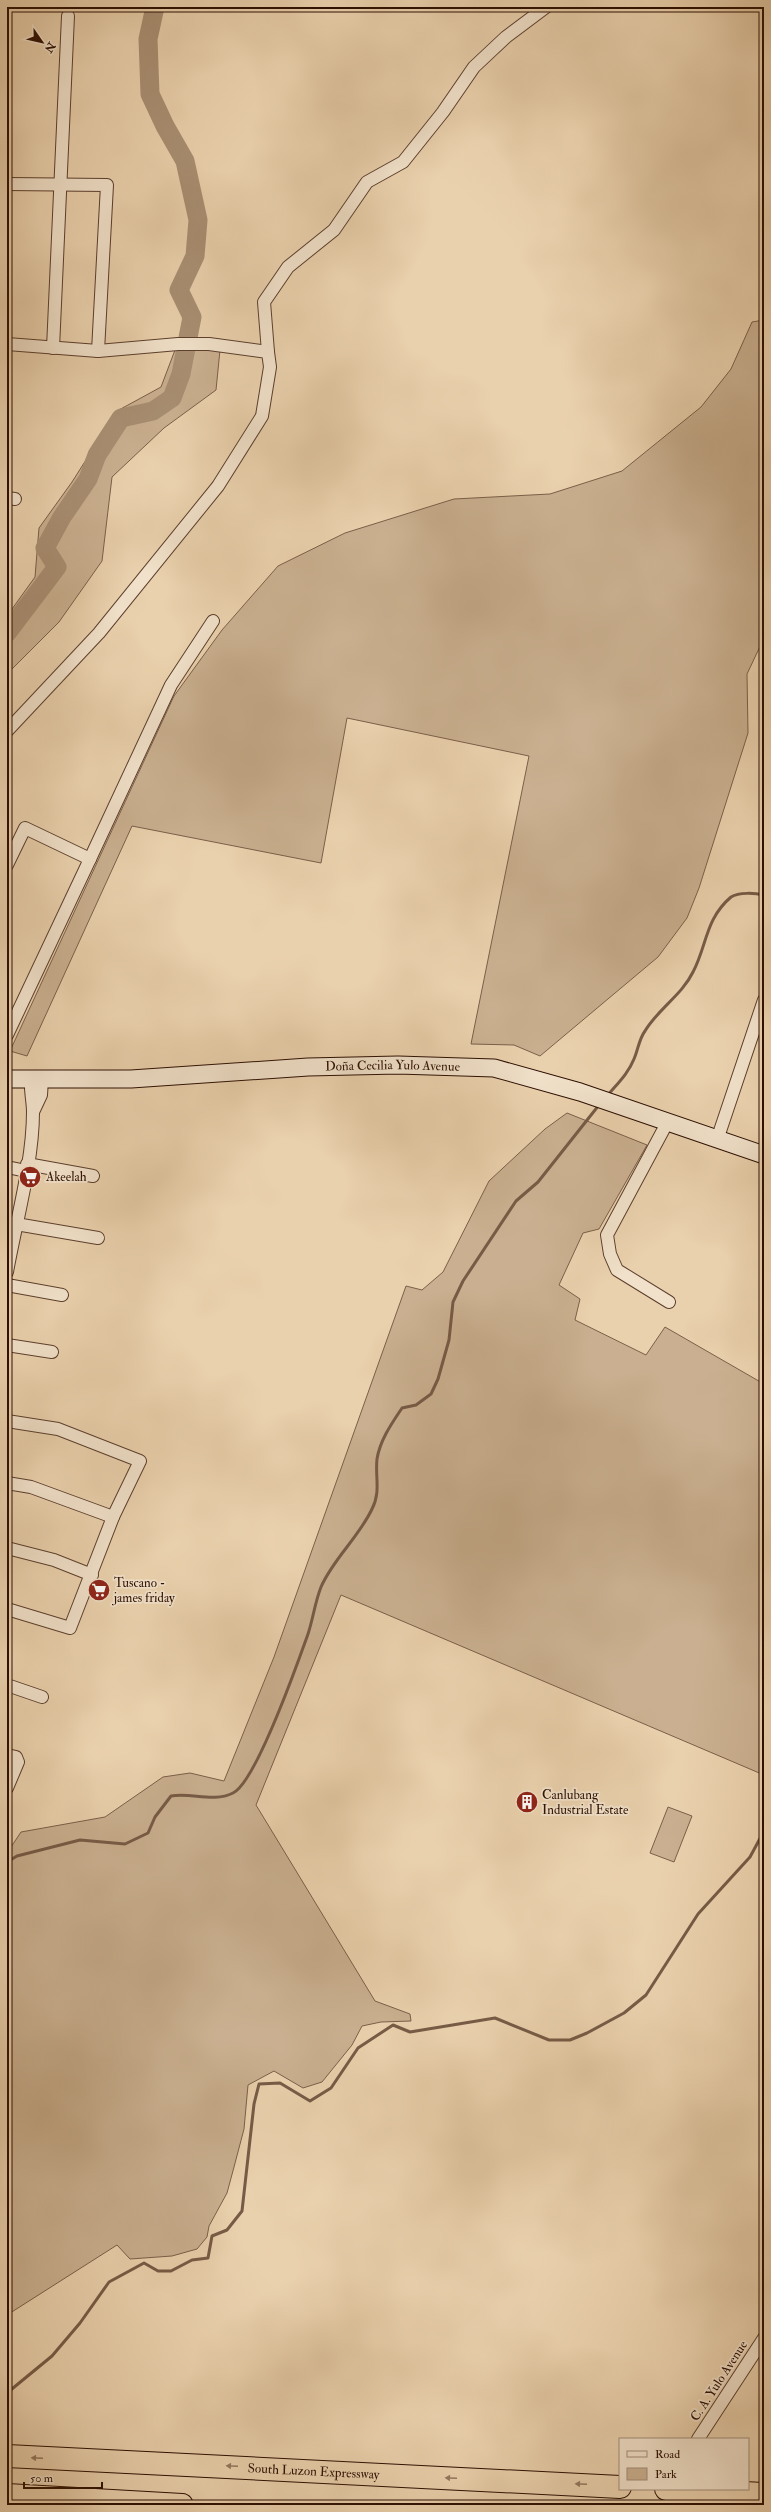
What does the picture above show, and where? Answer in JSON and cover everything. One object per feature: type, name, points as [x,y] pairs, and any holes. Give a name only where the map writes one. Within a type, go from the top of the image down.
[{"type":"highway","name":"South Luzon Expressway","points":[[7,2456],[619,2486]]},
{"type":"highway","points":[[686,2490],[764,2494]]},
{"type":"highway","points":[[7,2495],[182,2505]]},
{"type":"main road","name":"Doña Cecilia Yulo Avenue","points":[[7,1079],[131,1079],[308,1067],[398,1065],[494,1068],[580,1092],[630,1111],[764,1156]]},
{"type":"street","points":[[7,731],[99,634],[218,486],[262,416],[270,367],[264,302],[288,268],[334,230],[367,182],[404,162],[444,112],[474,67],[506,37],[546,7]]},
{"type":"street","points":[[53,348],[68,16]]},
{"type":"street","points":[[7,184],[107,185],[98,351]]},
{"type":"street","points":[[7,344],[98,351],[178,344],[209,344],[268,352]]},
{"type":"street","points":[[7,1035],[171,685],[213,621]]},
{"type":"street","points":[[7,865],[26,828],[90,858]]},
{"type":"street","points":[[717,1140],[764,1000]]},
{"type":"street","points":[[7,1272],[12,1228],[26,1167],[33,1112],[41,1095],[37,1079]]},
{"type":"street","points":[[667,1123],[607,1235],[610,1254],[617,1270],[669,1302]]},
{"type":"street","points":[[7,1167],[26,1167],[92,1176]]},
{"type":"street","points":[[12,1228],[98,1238]]},
{"type":"street","points":[[7,1286],[62,1295]]},
{"type":"street","points":[[7,1344],[52,1352]]},
{"type":"street","points":[[7,1421],[58,1429],[140,1461],[113,1517],[92,1575],[70,1628],[7,1609]]},
{"type":"street","points":[[7,1483],[31,1487],[113,1517]]},
{"type":"street","points":[[7,1548],[54,1560],[92,1575]]},
{"type":"street","points":[[7,1685],[42,1697]]},
{"type":"street","points":[[7,1755],[16,1757],[18,1762],[7,1788]]},
{"type":"street","name":"C. A. Yulo Avenue","points":[[699,2438],[764,2338]]},
{"type":"green space","points":[[764,320],[764,638],[747,674],[748,733],[699,888],[687,918],[658,957],[540,1056],[514,1045],[471,1044],[529,756],[347,718],[321,863],[132,826],[27,1056],[10,1051],[174,696],[222,630],[278,566],[345,533],[454,499],[550,494],[622,471],[701,407],[731,369],[752,322]]},
{"type":"green space","points":[[175,350],[220,350],[216,390],[164,428],[112,477],[102,561],[59,622],[7,674],[7,616],[35,577],[39,528],[72,482],[117,411],[161,387]]},
{"type":"green space","points":[[567,1113],[647,1145],[599,1229],[583,1233],[559,1285],[580,1299],[575,1320],[646,1355],[665,1327],[764,1384],[764,1775],[341,1595],[256,1805],[375,2001],[410,2014],[411,2021],[381,2022],[362,2026],[352,2045],[322,2082],[303,2088],[274,2071],[248,2085],[244,2129],[227,2193],[209,2226],[207,2237],[197,2249],[172,2256],[130,2259],[117,2245],[7,2315],[7,1853],[21,1832],[105,1817],[163,1777],[190,1773],[224,1781],[274,1657],[406,1286],[422,1290],[443,1272],[489,1181],[545,1129]]},
{"type":"green space","points":[[668,1807],[692,1816],[674,1862],[650,1853]]},
{"type":"waterway","points":[[7,633],[57,567],[45,548],[62,517],[88,479],[97,455],[121,418],[153,411],[172,398],[181,374],[192,317],[179,290],[195,256],[198,220],[185,161],[165,126],[150,94],[148,39],[155,7]]},
{"type":"waterway","points":[[607,1096],[622,1079],[632,1064],[641,1037],[650,1023],[683,988],[693,972],[711,924],[722,905],[731,897],[738,894],[752,893],[764,895]]},
{"type":"waterway","points":[[7,1862],[17,1856],[80,1840],[125,1844],[148,1833],[155,1817],[171,1796],[225,1796],[233,1793],[242,1784],[253,1767],[264,1745],[286,1694],[308,1634],[321,1587],[332,1567],[367,1519],[375,1503],[377,1490],[377,1459],[384,1438],[402,1408],[416,1405],[431,1394],[438,1379],[449,1340],[453,1302],[463,1281],[516,1201],[538,1182],[599,1105]]},
{"type":"waterway","points":[[7,2393],[52,2356],[80,2323],[109,2282],[144,2263],[158,2271],[171,2271],[192,2260],[208,2258],[212,2236],[227,2230],[242,2211],[254,2104],[259,2084],[280,2083],[310,2101],[331,2088],[358,2048],[393,2025],[410,2032],[495,2018],[549,2040],[570,2040],[587,2033],[624,2013],[646,1995],[698,1914],[750,1857],[764,1831]]},
{"type":"place","name":"Akeelah","points":[[30,1177]]},
{"type":"place","name":"Tuscano - james friday","points":[[99,1590]]},
{"type":"place","name":"Canlubang Industrial Estate","points":[[527,1802]]}]
